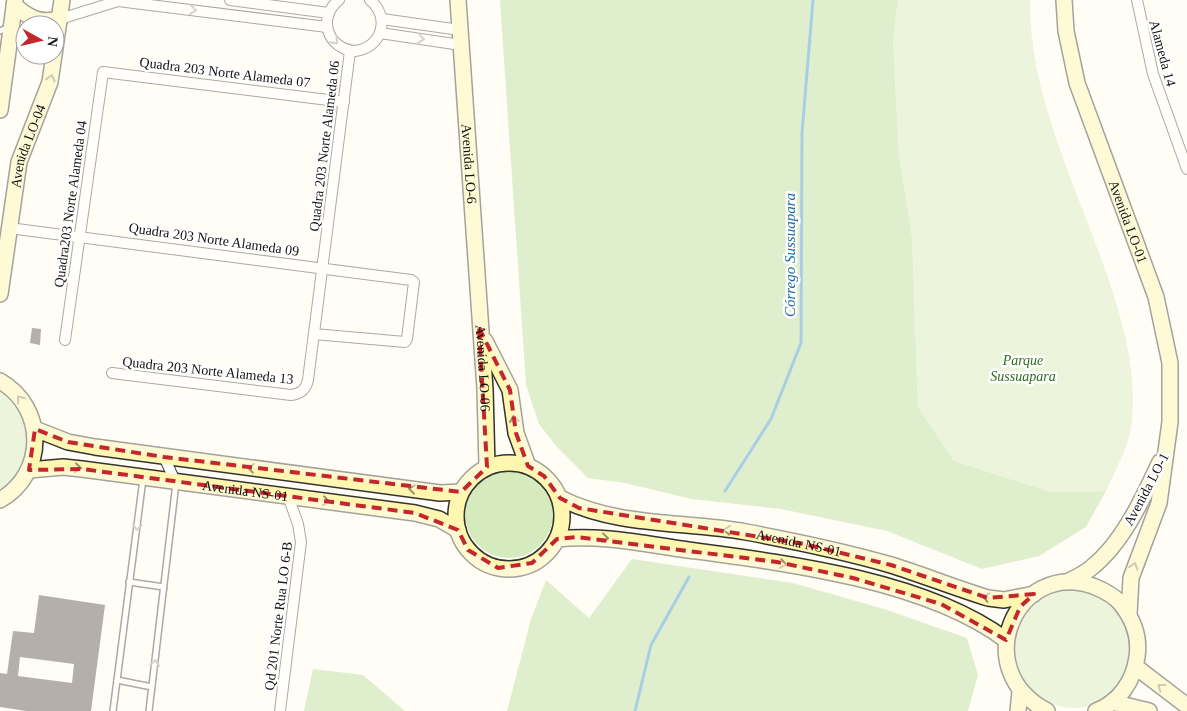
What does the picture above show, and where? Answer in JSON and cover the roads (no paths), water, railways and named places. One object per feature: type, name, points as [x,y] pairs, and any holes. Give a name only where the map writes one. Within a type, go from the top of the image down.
[{"type":"street","name":"Avenida LO-04","points":[[60,15],[62,0]]},
{"type":"street","points":[[230,0],[329,13]]},
{"type":"street","points":[[339,0],[329,13],[327,27],[329,36],[337,45],[350,51],[367,48],[380,33],[382,19],[378,9],[370,0]]},
{"type":"street","name":"Avenida LO-6","points":[[458,0],[479,328]]},
{"type":"street","name":"Avenida LO-01","points":[[1064,0],[1066,31],[1077,83],[1152,286],[1164,331],[1171,380],[1167,447]]},
{"type":"street","name":"Alameda 14","points":[[1137,0],[1153,74],[1187,169]]},
{"type":"street","points":[[65,17],[118,1],[327,27]]},
{"type":"street","points":[[0,110],[6,28],[14,2],[26,15]]},
{"type":"street","points":[[382,19],[460,30]]},
{"type":"street","points":[[380,33],[461,46]]},
{"type":"street","name":"Quadra 203 Norte Alameda 06","points":[[301,392],[308,380],[350,51]]},
{"type":"street","name":"Avenida LO-04","points":[[0,294],[20,156],[48,88],[52,65]]},
{"type":"street","name":"Quadra 203 Norte Alameda 07","points":[[103,72],[344,102]]},
{"type":"street","name":"Quadra203 Norte Alameda 04","points":[[65,340],[103,72]]},
{"type":"street","name":"Quadra 203 Norte Alameda 09","points":[[9,228],[80,235],[411,280],[414,282],[406,341],[401,343],[314,334]]},
{"type":"street","name":"Avenida LO-06","points":[[479,328],[488,352],[506,378],[510,390],[516,433],[528,466]]},
{"type":"street","name":"Avenida LO-06","points":[[479,328],[485,388],[487,467]]},
{"type":"street","name":"Quadra 203 Norte Alameda 13","points":[[112,373],[291,395],[301,392]]},
{"type":"street","points":[[0,381],[23,401],[34,429],[35,448],[29,470],[19,485],[0,500]]},
{"type":"street","name":"Avenida NS-01","points":[[34,429],[68,442],[164,457],[440,492],[461,492]]},
{"type":"street","name":"Avenida LO-1","points":[[1067,582],[1090,569],[1103,558],[1118,538],[1144,494],[1167,447]]},
{"type":"street","name":"Avenida LO-1","points":[[1129,614],[1131,578],[1158,502],[1167,447]]},
{"type":"street","points":[[164,457],[176,483]]},
{"type":"street","points":[[507,462],[528,466],[544,476],[560,498],[562,514],[557,538],[546,553],[532,564],[515,569],[498,568],[481,562],[468,550],[458,530],[456,506],[461,492],[472,477],[487,467],[507,462]]},
{"type":"street","name":"Avenida NS-01","points":[[29,470],[63,467],[415,513],[439,520],[458,530]]},
{"type":"street","name":"Qd 201 Norte Rua LO 6-B","points":[[280,711],[301,542],[298,524],[288,496]]},
{"type":"street","name":"Avenida NS-01","points":[[560,498],[578,508],[604,515],[744,532],[804,544],[891,565],[988,598],[1004,600],[1034,594]]},
{"type":"street","name":"Avenida NS-01","points":[[557,538],[604,538],[777,562],[852,578],[948,607],[988,627],[1006,640]]},
{"type":"street","points":[[1046,711],[1033,704],[1020,692],[1008,667],[1006,640],[1011,622],[1020,607],[1034,594],[1050,586],[1067,582],[1086,584],[1103,590],[1117,600],[1129,614],[1136,631],[1138,649],[1136,668],[1129,684],[1112,702],[1096,711]]},
{"type":"street","points":[[1136,668],[1187,706]]},
{"type":"street","points":[[1018,711],[1020,692]]},
{"type":"street","points":[[1112,702],[1149,711]]},
{"type":"lane","points":[[113,711],[143,478]]},
{"type":"lane","points":[[149,711],[176,483]]},
{"type":"lane","points":[[129,582],[164,587]]},
{"type":"lane","points":[[117,680],[152,686]]},
{"type":"waterway","name":"Córrego Sussuapara","points":[[725,491],[771,419],[801,343],[802,133],[813,0]]},
{"type":"waterway","name":"Córrego Sussuapara","points":[[635,711],[651,645],[689,577]]},
{"type":"park label","name":"Parque Sussuapara","points":[[1023,368]]}]
